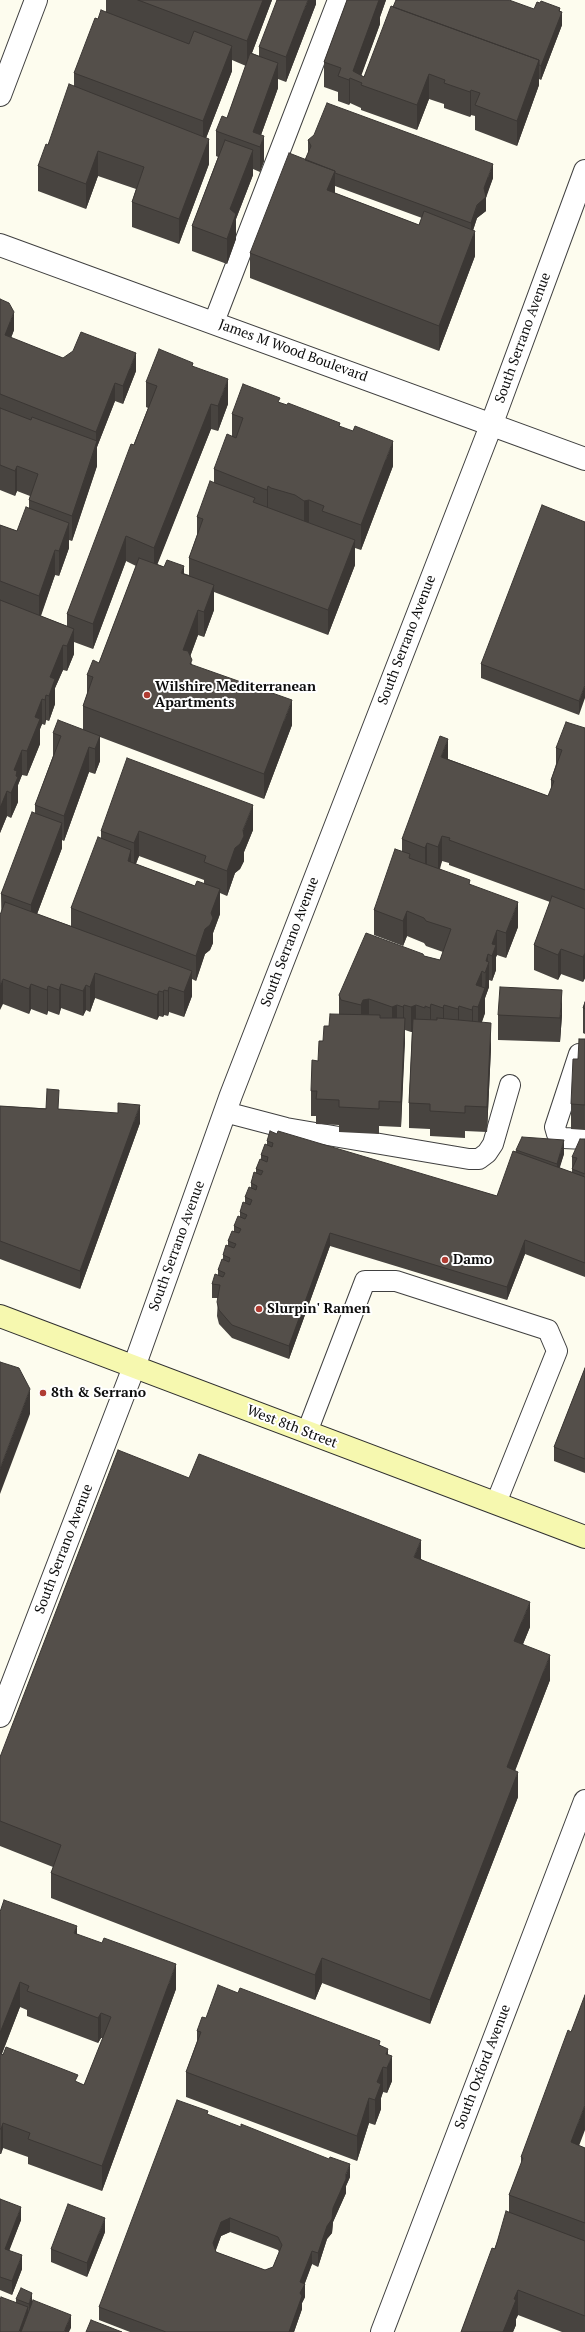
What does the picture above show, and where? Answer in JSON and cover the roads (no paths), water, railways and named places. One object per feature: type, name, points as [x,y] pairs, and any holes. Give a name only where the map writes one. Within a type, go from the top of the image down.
[{"type":"main road","name":"West 8th Street","points":[[0,1316],[585,1537]]},
{"type":"street","points":[[0,95],[36,0]]},
{"type":"street","name":"South Serrano Avenue","points":[[0,1716],[134,1367],[225,1112],[492,423],[585,170]]},
{"type":"street","name":"James M Wood Boulevard","points":[[0,245],[492,423],[585,459]]},
{"type":"street","name":"South Oxford Avenue","points":[[382,2332],[585,1801]]},
{"type":"lane","points":[[214,322],[338,0]]},
{"type":"lane","points":[[579,1054],[555,1127],[557,1134],[563,1138],[585,1139]]},
{"type":"lane","points":[[225,1112],[286,1128],[469,1159],[479,1159],[488,1153],[493,1144],[510,1085]]},
{"type":"lane","points":[[307,1432],[365,1281],[396,1281],[548,1330],[556,1351],[496,1503]]},
{"type":"place","name":"Wilshire Mediterranean Apartments","points":[[147,695]]},
{"type":"place","name":"Damo","points":[[445,1260]]},
{"type":"place","name":"Slurpin' Ramen","points":[[259,1309]]},
{"type":"place","name":"8th & Serrano","points":[[43,1393]]}]
